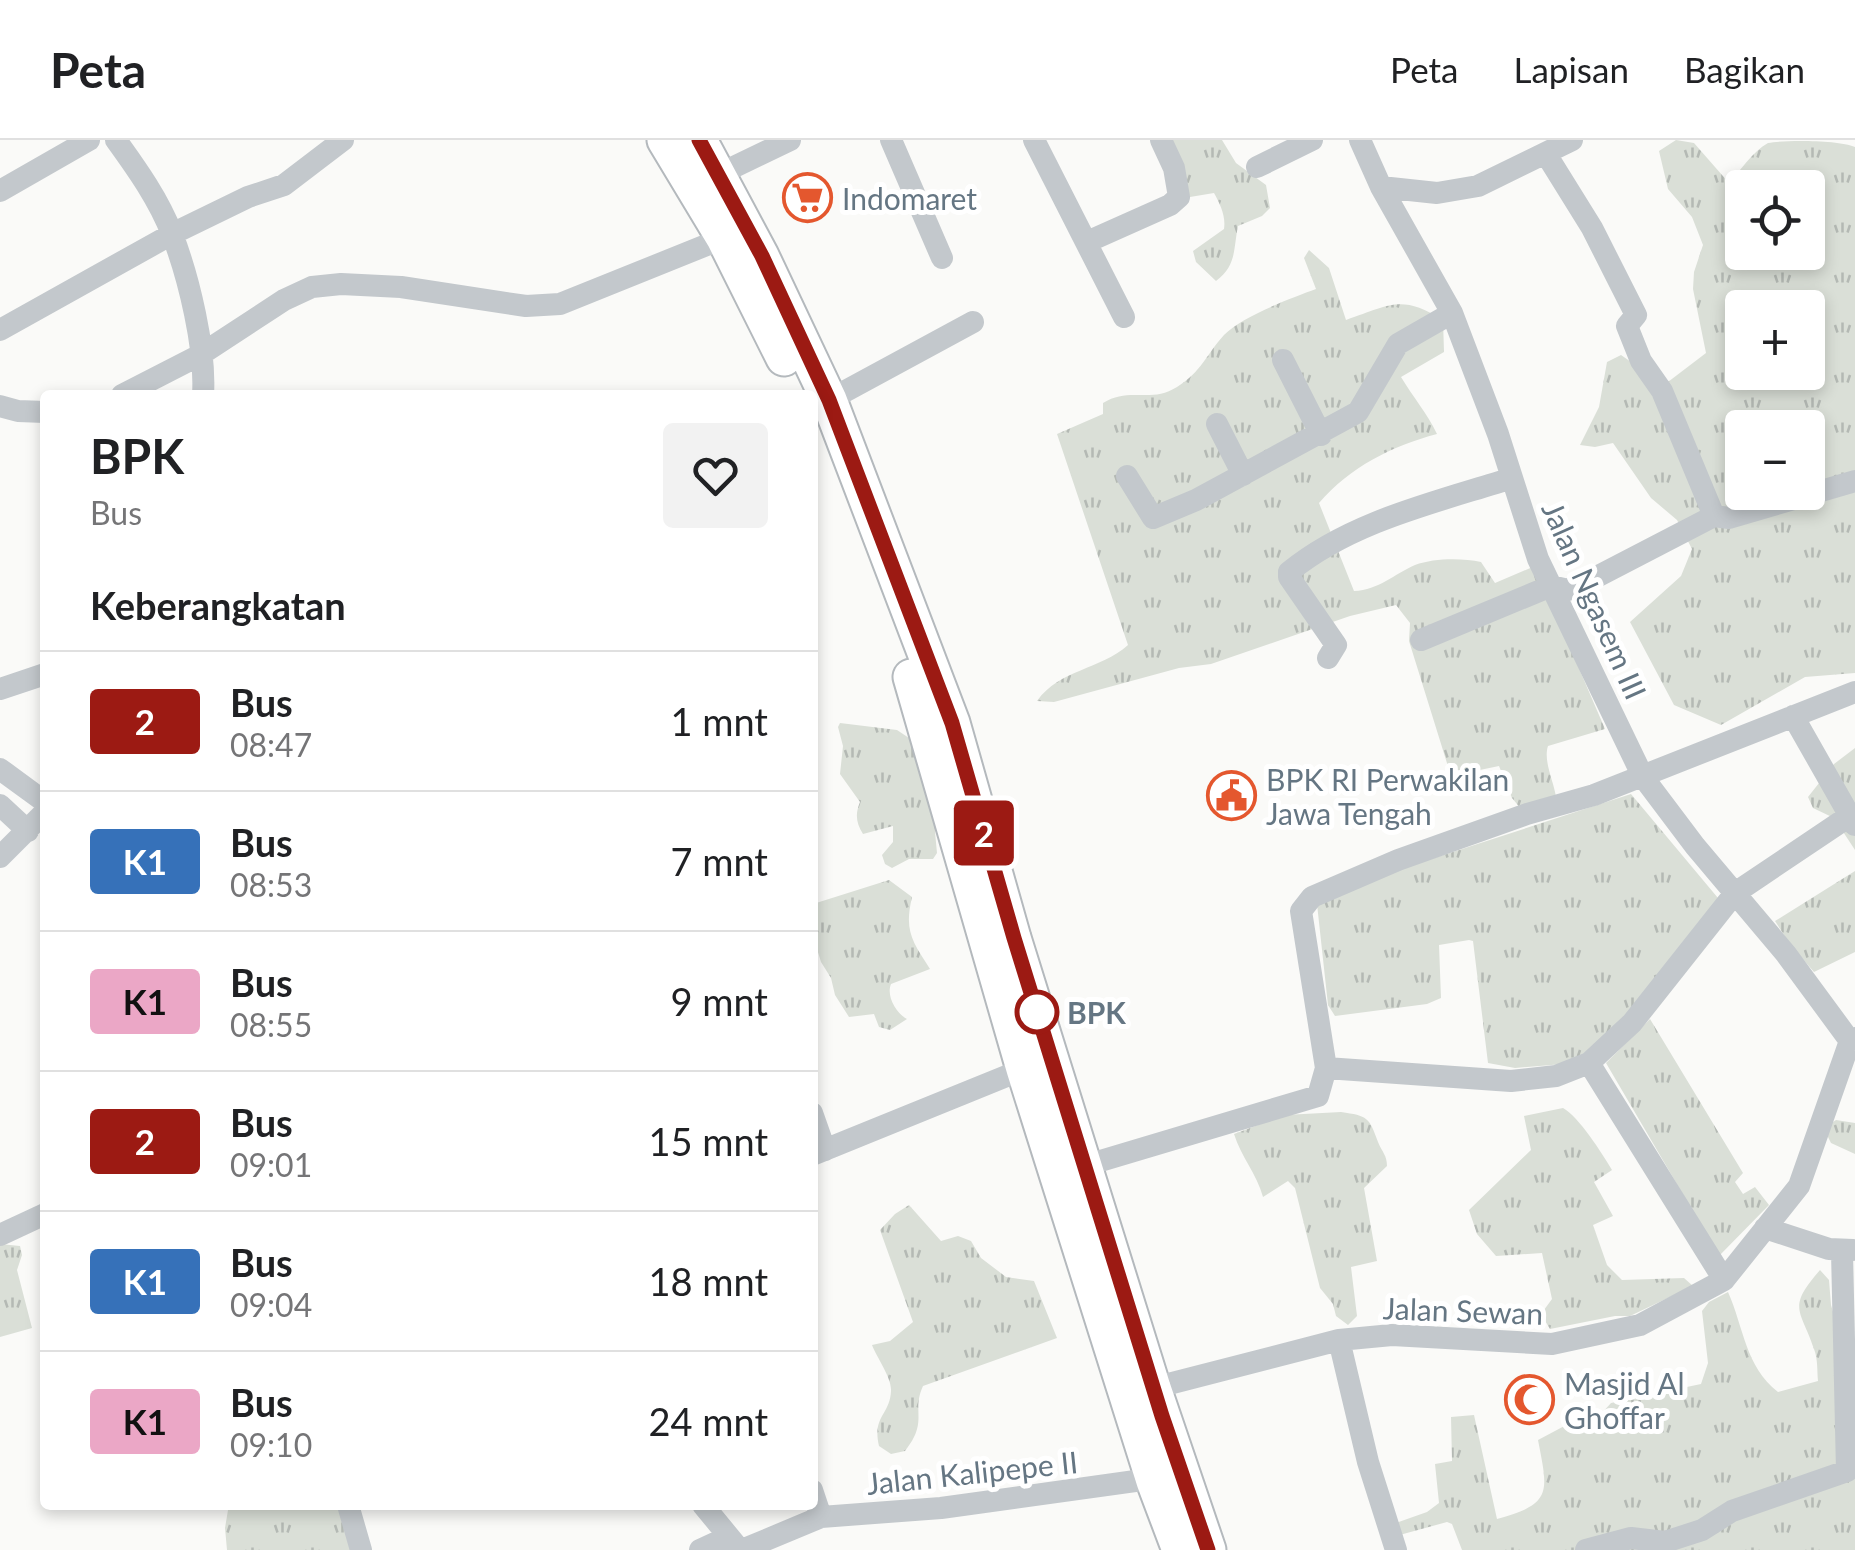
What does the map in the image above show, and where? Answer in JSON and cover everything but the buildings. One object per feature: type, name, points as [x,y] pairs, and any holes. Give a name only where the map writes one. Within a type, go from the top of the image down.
[{"type":"highway","points":[[665,140],[706,180],[762,256],[809,390]]},
{"type":"highway","points":[[699,140],[706,180],[724,238],[806,390]]},
{"type":"highway","points":[[818,413],[952,723],[1153,1388],[1180,1550]]},
{"type":"highway","points":[[818,415],[917,694],[1024,1068],[1167,1476],[1208,1550]]},
{"type":"street","points":[[0,191],[89,140]]},
{"type":"street","points":[[116,140],[143,178],[175,244],[194,313],[203,390]]},
{"type":"street","points":[[0,330],[175,244],[248,197],[284,185],[343,140]]},
{"type":"street","points":[[706,180],[790,140]]},
{"type":"street","points":[[890,140],[942,258]]},
{"type":"street","points":[[1034,140],[1124,317]]},
{"type":"street","points":[[1087,242],[1180,197],[1174,168],[1161,140]]},
{"type":"street","points":[[1258,168],[1312,140]]},
{"type":"street","name":"Jalan Ngasem III","points":[[1360,140],[1452,313],[1538,559],[1643,776],[1695,846],[1853,1039]]},
{"type":"street","points":[[1382,187],[1436,193],[1478,186],[1572,140]]},
{"type":"street","points":[[1546,154],[1621,281],[1636,315],[1627,326],[1641,362],[1662,391],[1714,516]]},
{"type":"street","points":[[132,390],[200,355],[284,300],[312,287],[400,287],[526,306],[560,304],[724,238]]},
{"type":"street","points":[[175,244],[193,264],[211,331],[225,338]]},
{"type":"street","points":[[1127,476],[1154,518],[1243,475],[1358,412],[1398,344],[1452,313]]},
{"type":"street","points":[[818,402],[972,322]]},
{"type":"street","points":[[1283,360],[1321,435]]},
{"type":"street","points":[[0,406],[18,412],[40,412]]},
{"type":"street","points":[[1216,424],[1243,475]]},
{"type":"street","points":[[1328,658],[1336,645],[1289,572],[1340,540],[1401,512],[1512,478]]},
{"type":"street","points":[[1421,640],[1551,586],[1568,590],[1580,585],[1714,516],[1729,518],[1855,481]]},
{"type":"street","points":[[0,689],[40,676]]},
{"type":"street","points":[[1086,1166],[1313,1098],[1321,1091],[1326,1068],[1300,912],[1304,904],[1398,860],[1643,776],[1855,692]]},
{"type":"street","points":[[1326,1068],[1511,1082],[1556,1076],[1588,1063],[1606,1050],[1735,893],[1852,821],[1793,716]]},
{"type":"street","points":[[0,768],[40,815]]},
{"type":"street","points":[[0,805],[40,815]]},
{"type":"street","points":[[0,857],[40,815]]},
{"type":"street","name":"Jalan Sewan","points":[[1153,1388],[1339,1340],[1392,1335],[1552,1344],[1640,1325],[1724,1280],[1798,1186],[1853,1039]]},
{"type":"street","points":[[1588,1063],[1724,1280]]},
{"type":"street","points":[[819,1152],[1024,1068]]},
{"type":"street","points":[[0,1235],[40,1216]]},
{"type":"street","points":[[1586,1550],[1631,1538],[1665,1542],[1702,1530],[1732,1511],[1846,1472],[1848,1251],[1765,1228]]},
{"type":"street","points":[[1339,1340],[1368,1462],[1396,1550]]},
{"type":"street","name":"Jalan Kalipepe II","points":[[700,1550],[737,1546],[821,1517],[941,1508],[1167,1476]]},
{"type":"street","points":[[818,1508],[821,1517]]},
{"type":"street","points":[[349,1510],[361,1550]]},
{"type":"street","points":[[708,1510],[737,1546]]},
{"type":"green space","points":[[1165,140],[1222,140],[1236,163],[1266,185],[1270,208],[1262,216],[1238,226],[1231,263],[1216,281],[1196,262],[1193,251],[1224,229],[1222,210],[1214,193],[1190,197]]},
{"type":"green space","points":[[1676,140],[1694,143],[1725,178],[1725,270],[1825,270],[1825,170],[1740,170],[1768,143],[1812,141],[1855,147],[1855,673],[1805,677],[1721,725],[1674,705],[1630,622],[1681,576],[1692,549],[1677,520],[1651,498],[1613,443],[1580,445],[1599,407],[1607,362],[1621,355],[1664,385],[1706,353],[1693,289],[1703,245],[1692,217],[1668,189],[1659,151]]},
{"type":"green space","points":[[1309,250],[1329,268],[1346,320],[1405,305],[1443,320],[1444,352],[1401,377],[1437,434],[1373,460],[1344,479],[1319,503],[1354,591],[1371,588],[1431,561],[1481,562],[1495,583],[1535,566],[1605,729],[1548,746],[1556,797],[1521,809],[1512,798],[1499,766],[1451,776],[1409,641],[1410,623],[1396,605],[1350,616],[1211,664],[1179,668],[1054,702],[1037,701],[1057,682],[1128,645],[1057,434],[1103,414],[1103,403],[1113,398],[1158,394],[1177,387],[1198,369],[1232,328],[1316,289],[1304,258]]},
{"type":"green space","points":[[840,723],[897,730],[921,746],[939,818],[935,832],[937,853],[933,859],[909,859],[892,868],[885,864],[882,855],[893,842],[893,826],[863,834],[857,818],[860,802],[840,774]]},
{"type":"green space","points":[[1855,748],[1855,850],[1834,818],[1813,808],[1808,797],[1834,764]]},
{"type":"green space","points":[[1631,794],[1723,904],[1642,1001],[1576,1063],[1515,1068],[1488,1063],[1473,941],[1469,940],[1439,945],[1441,998],[1427,1004],[1335,1016],[1328,1005],[1317,904],[1391,872]]},
{"type":"green space","points":[[1855,871],[1855,952],[1814,972],[1775,921]]},
{"type":"green space","points":[[889,880],[912,897],[911,935],[930,969],[891,984],[893,1004],[907,1019],[890,1030],[879,1027],[874,1014],[849,1017],[835,995],[818,952],[818,902]]},
{"type":"green space","points":[[1650,1019],[1743,1173],[1735,1182],[1743,1194],[1755,1187],[1769,1205],[1719,1256],[1606,1063]]},
{"type":"green space","points":[[1563,1108],[1583,1127],[1612,1170],[1594,1182],[1613,1216],[1593,1225],[1607,1265],[1622,1280],[1684,1278],[1693,1286],[1630,1316],[1550,1329],[1541,1314],[1552,1299],[1542,1253],[1496,1256],[1477,1234],[1469,1210],[1531,1150],[1524,1116]]},
{"type":"green space","points":[[1341,1112],[1362,1117],[1369,1123],[1387,1166],[1364,1188],[1377,1261],[1351,1267],[1357,1316],[1348,1325],[1336,1316],[1333,1304],[1320,1288],[1295,1188],[1288,1181],[1263,1197],[1234,1134],[1285,1115]]},
{"type":"green space","points":[[1836,1120],[1855,1123],[1855,1154],[1831,1143],[1827,1135],[1830,1124]]},
{"type":"green space","points":[[909,1205],[941,1241],[958,1236],[971,1241],[981,1258],[1006,1277],[1034,1281],[1057,1338],[923,1386],[912,1441],[905,1451],[891,1454],[879,1446],[877,1436],[891,1386],[872,1345],[890,1341],[913,1322],[880,1230]]},
{"type":"green space","points":[[0,1244],[20,1246],[22,1255],[17,1270],[32,1328],[0,1337]]},
{"type":"green space","points":[[1820,1270],[1829,1280],[1831,1305],[1855,1387],[1855,1550],[1462,1550],[1452,1524],[1447,1522],[1396,1536],[1393,1524],[1427,1512],[1439,1503],[1435,1464],[1452,1461],[1451,1417],[1474,1415],[1497,1519],[1528,1508],[1537,1501],[1544,1484],[1538,1440],[1570,1423],[1600,1415],[1611,1403],[1701,1384],[1708,1363],[1702,1311],[1709,1302],[1728,1292],[1752,1358],[1767,1382],[1778,1392],[1818,1381],[1815,1353],[1799,1309],[1803,1293]]},
{"type":"green space","points":[[228,1510],[343,1510],[352,1550],[227,1550]]},
{"type":"bus line","name":"2","points":[[699,140],[762,256],[829,400],[952,723],[1014,938],[1162,1416],[1208,1550]]},
{"type":"place","name":"Indomaret","points":[[807,198]]},
{"type":"place","name":"BPK RI Perwakilan Jawa Tengah","points":[[1231,796]]},
{"type":"place","name":"BPK","points":[[1037,1012]]},
{"type":"place","name":"Masjid Al Ghoffar","points":[[1529,1400]]}]
